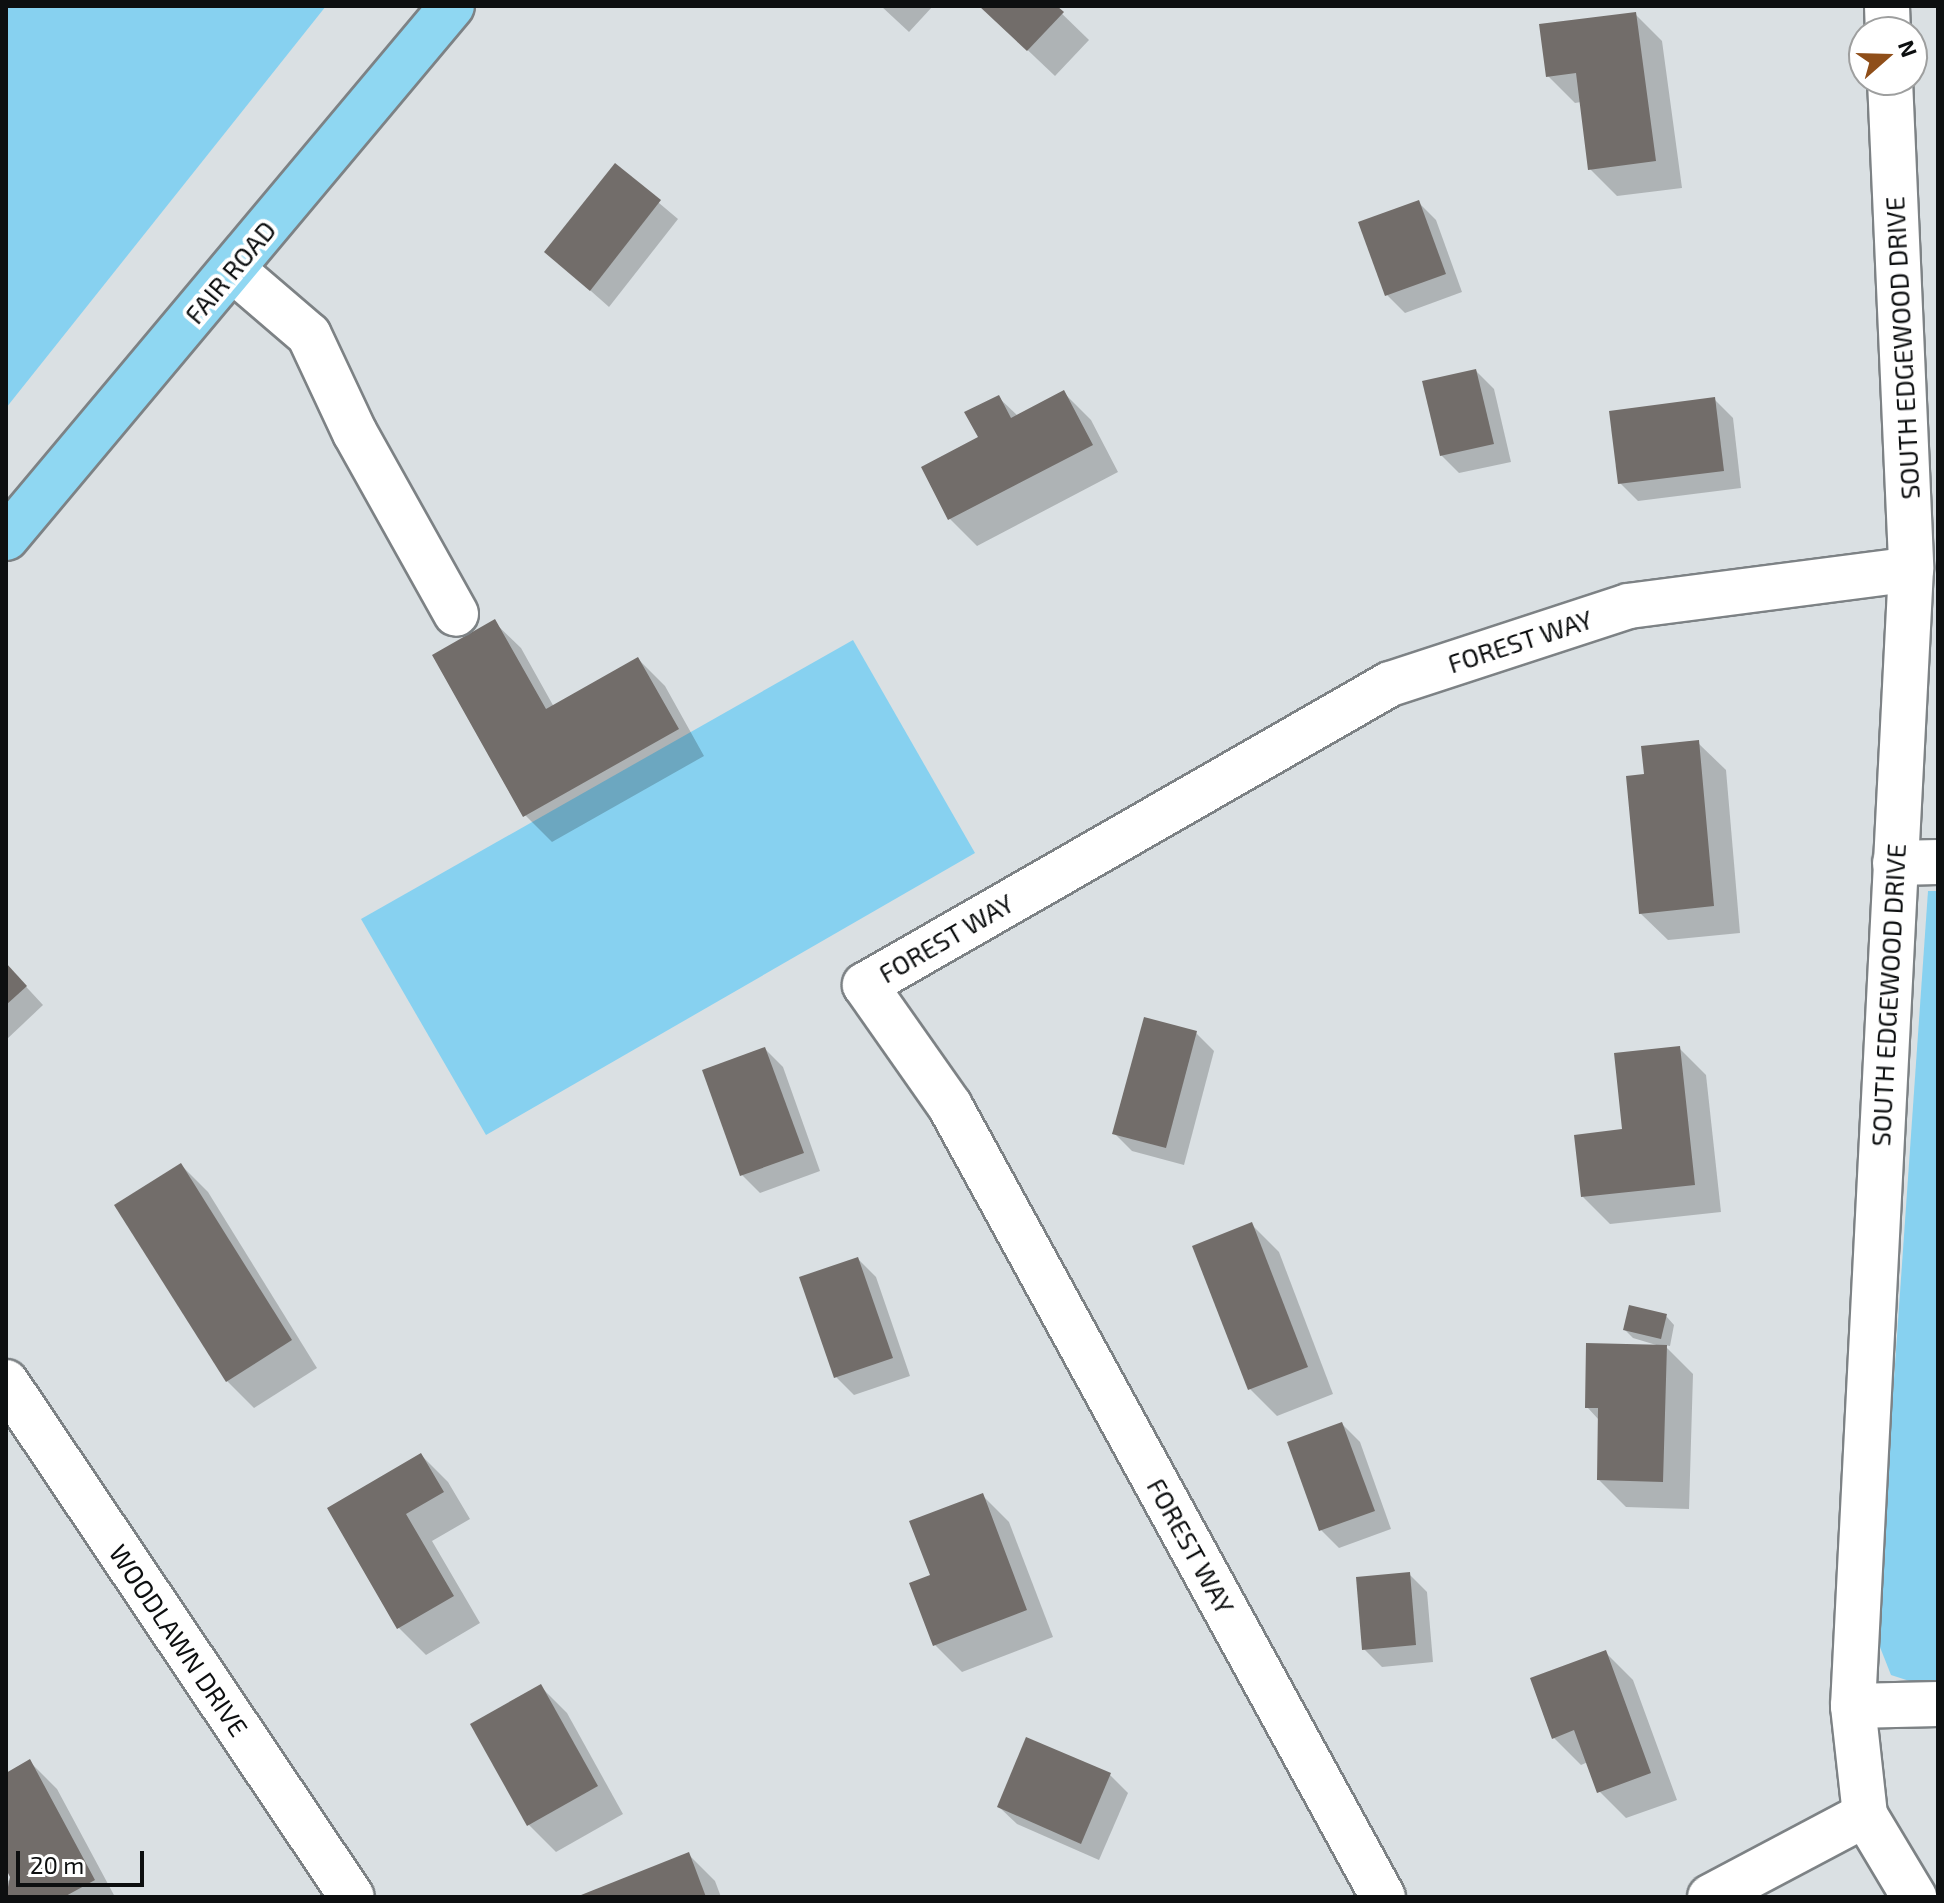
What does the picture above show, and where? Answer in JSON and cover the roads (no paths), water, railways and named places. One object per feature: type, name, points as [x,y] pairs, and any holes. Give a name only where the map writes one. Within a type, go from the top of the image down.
[{"type":"main road","name":"FAIR ROAD","points":[[6,538],[452,6]]},
{"type":"street","name":"SOUTH EDGEWOOD DRIVE","points":[[1891,96],[1911,569],[1853,1706],[1865,1815],[1914,1897]]},
{"type":"street","points":[[232,269],[309,335],[355,433],[456,614]]},
{"type":"street","name":"FOREST WAY","points":[[1383,1897],[950,1106],[865,985],[1390,684],[1628,606],[1911,569]]},
{"type":"street","points":[[1895,863],[1938,862]]},
{"type":"street","name":"WOODLAWN DRIVE","points":[[6,1382],[352,1897]]},
{"type":"street","points":[[1853,1706],[1938,1704]]},
{"type":"street","points":[[1710,1897],[1865,1815]]}]
